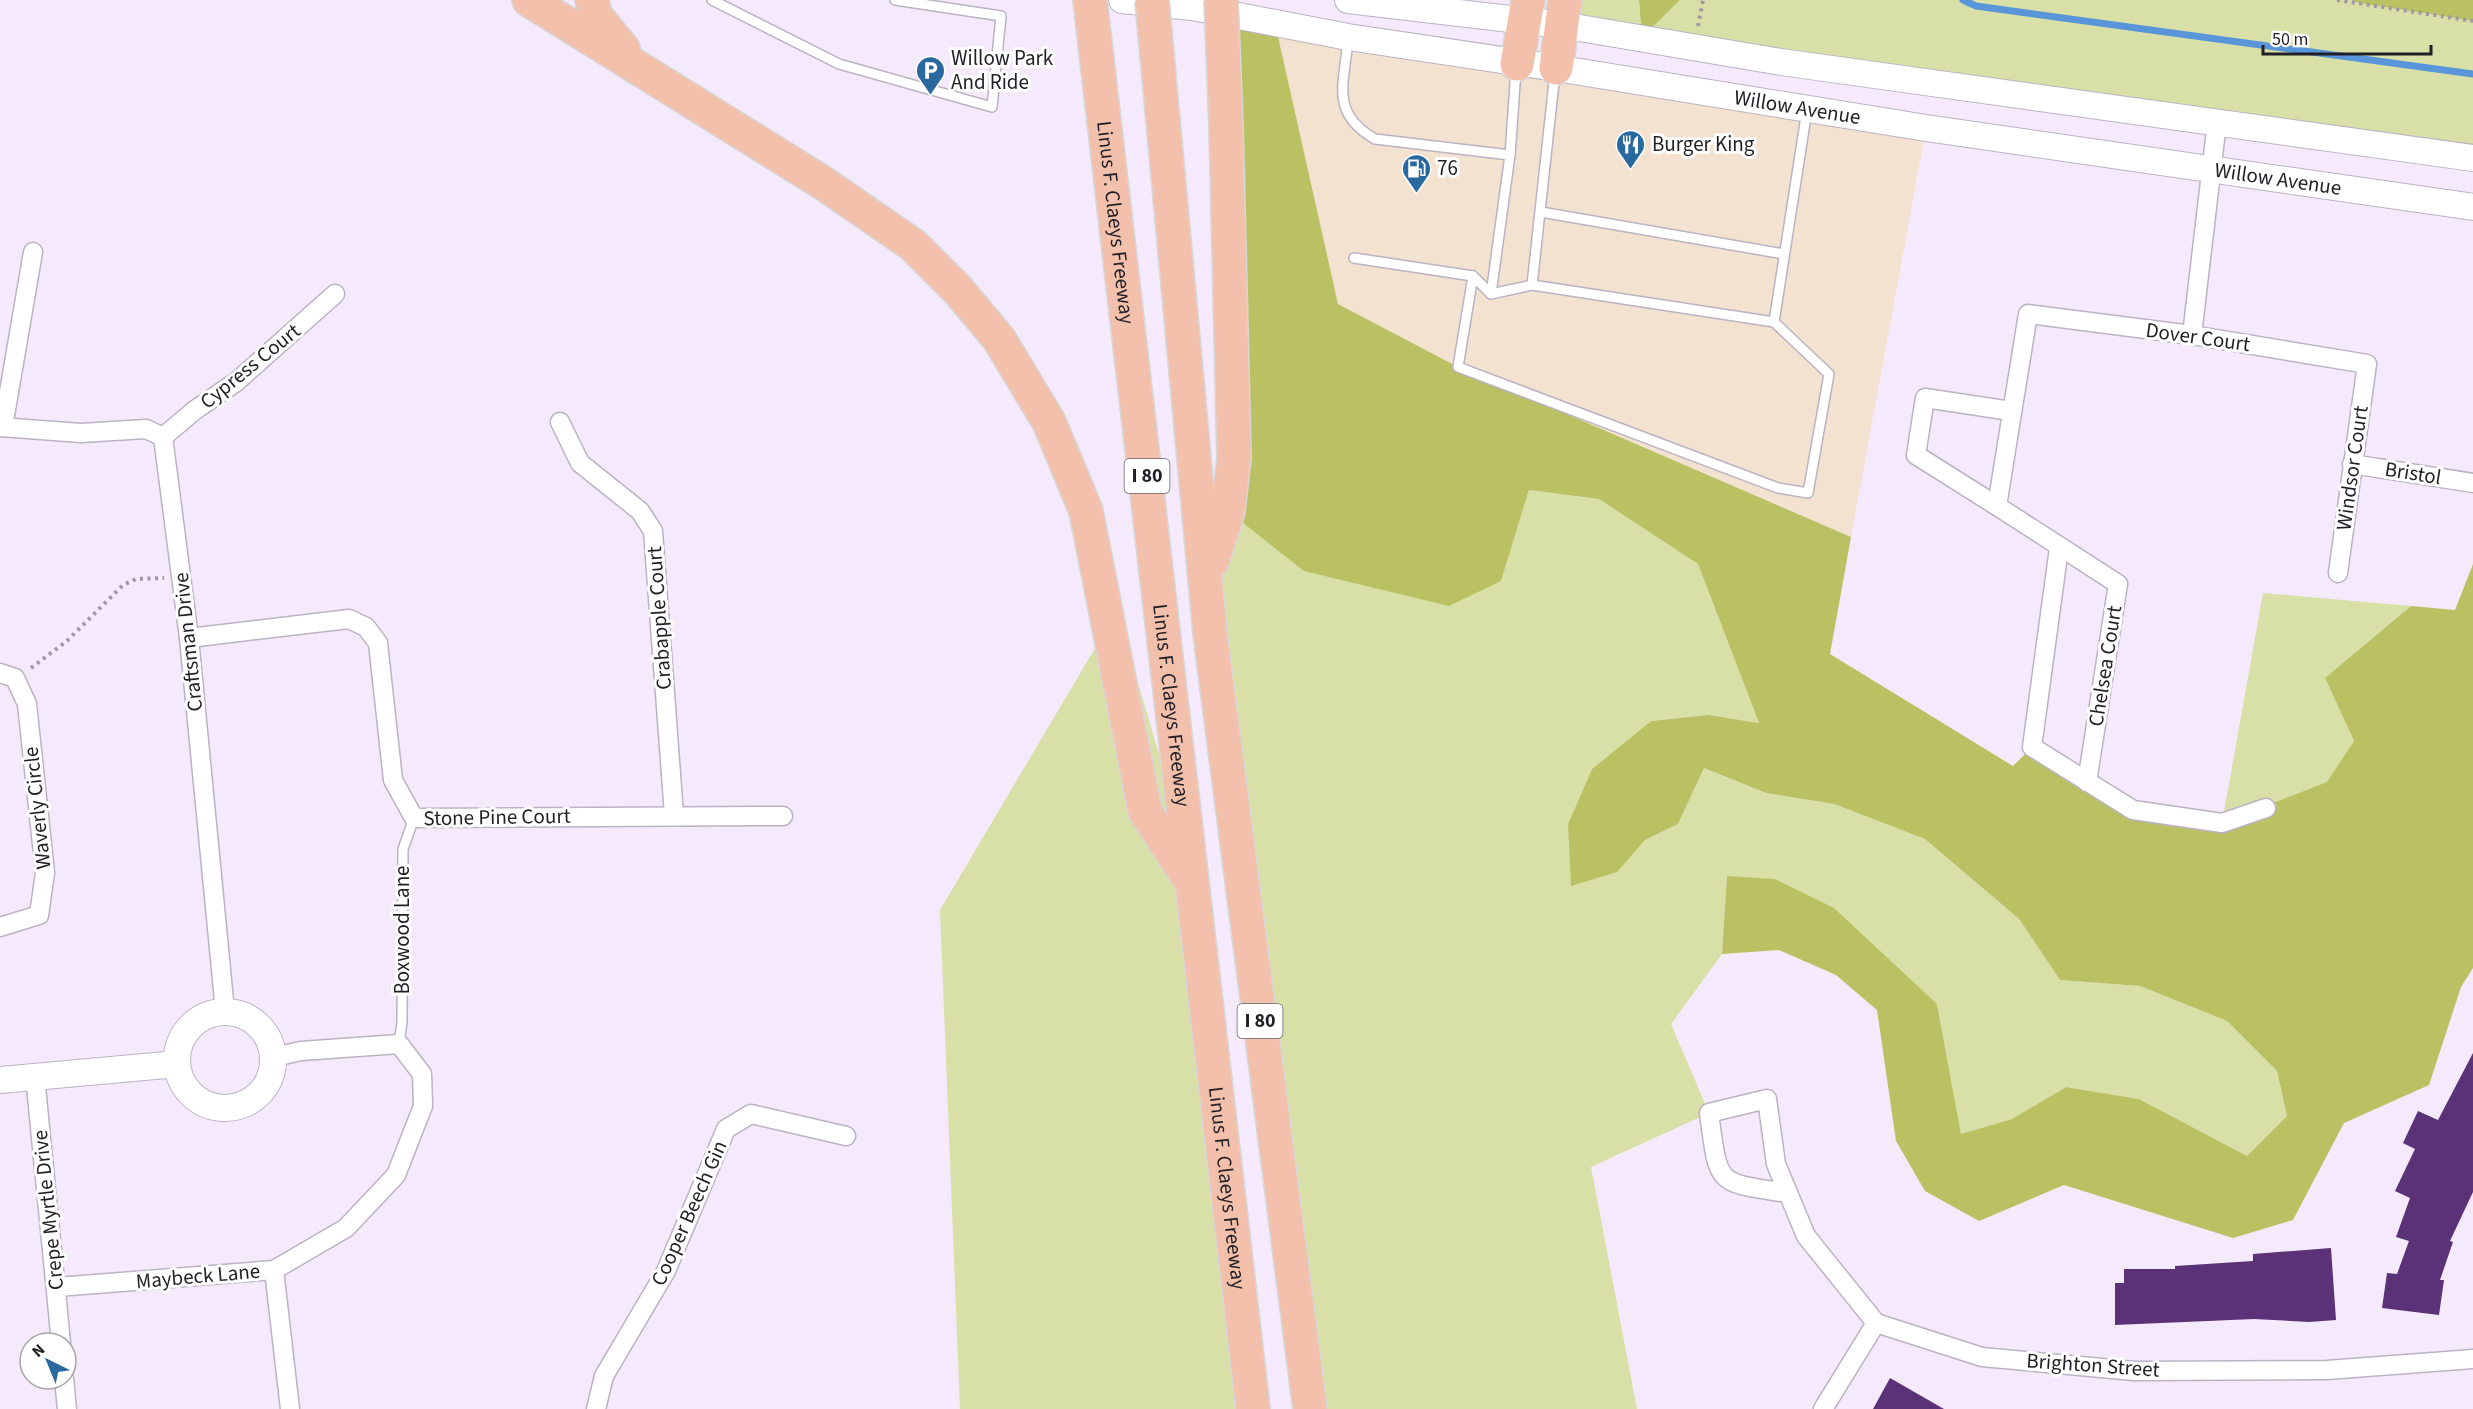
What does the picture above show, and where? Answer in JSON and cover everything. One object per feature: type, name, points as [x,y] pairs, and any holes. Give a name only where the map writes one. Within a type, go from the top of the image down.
[{"type":"highway","points":[[529,0],[823,183],[913,245],[958,290],[999,339],[1049,422],[1086,511],[1145,811],[1195,886]]},
{"type":"highway","points":[[592,0],[595,15],[639,69]]},
{"type":"highway","name":"Linus F. Claeys Freeway","points":[[1090,0],[1195,886],[1253,1409]]},
{"type":"highway","name":"I 80","points":[[1152,0],[1207,578],[1210,633],[1310,1409]]},
{"type":"highway","points":[[1207,578],[1228,511],[1234,457],[1221,0]]},
{"type":"highway","points":[[1517,64],[1526,11]]},
{"type":"highway","points":[[1556,68],[1563,13]]},
{"type":"street","name":"Willow Avenue","points":[[1122,0],[1192,7],[1348,37],[1807,109],[2473,207]]},
{"type":"street","name":"Willow Avenue","points":[[1348,0],[1563,13],[1781,62],[2473,158]]},
{"type":"street","points":[[2192,335],[2217,122]]},
{"type":"street","points":[[33,252],[2,427],[81,434],[146,429],[163,437]]},
{"type":"street","name":"Cypress Court","points":[[163,437],[195,410],[236,382],[335,294]]},
{"type":"street","name":"Dover Court","points":[[2011,411],[2028,314],[2192,335],[2367,364]]},
{"type":"street","name":"Windsor Court","points":[[2338,573],[2367,364]]},
{"type":"street","name":"Chelsea Court","points":[[2011,411],[1925,398],[1916,455],[2118,584],[2087,782]]},
{"type":"street","points":[[1997,506],[2011,411]]},
{"type":"street","name":"Crabapple Court","points":[[560,422],[580,463],[640,511],[653,531],[674,815]]},
{"type":"street","name":"Craftsman Drive","points":[[163,437],[189,638],[225,1011]]},
{"type":"street","name":"Bristol","points":[[2352,464],[2473,483]]},
{"type":"street","points":[[2059,548],[2032,747],[2133,810],[2222,823],[2266,808]]},
{"type":"street","name":"Stone Pine Court","points":[[189,638],[349,619],[366,627],[378,643],[393,780],[414,818],[783,816]]},
{"type":"street","name":"Waverly Circle","points":[[0,927],[39,915],[45,873],[27,704],[8,675]]},
{"type":"street","points":[[225,1011],[245,1015],[261,1027],[272,1044],[274,1057],[271,1076],[261,1092],[246,1104],[228,1108],[209,1106],[193,1096],[182,1081],[177,1064],[179,1046],[193,1024],[208,1014],[225,1011]]},
{"type":"street","points":[[274,1057],[301,1051],[399,1044]]},
{"type":"street","name":"Maybeck Lane","points":[[57,1287],[274,1270],[346,1228],[396,1175],[423,1106],[422,1074],[399,1044]]},
{"type":"street","points":[[0,1080],[177,1064]]},
{"type":"street","name":"Crepe Myrtle Drive","points":[[35,1076],[60,1331]]},
{"type":"street","points":[[1788,1193],[1732,1185],[1716,1167],[1709,1113],[1767,1099],[1776,1164],[1806,1236],[1876,1323],[1823,1409]]},
{"type":"street","name":"Cooper Beech Gin","points":[[596,1409],[604,1376],[666,1271],[726,1129],[751,1114],[846,1136]]},
{"type":"street","points":[[274,1270],[290,1409]]},
{"type":"street","name":"Brighton Street","points":[[1876,1323],[1983,1357],[2134,1371],[2327,1370],[2473,1359]]},
{"type":"street","points":[[65,1391],[67,1409]]},
{"type":"lane","points":[[712,0],[839,64],[992,107],[1001,16],[895,0]]},
{"type":"lane","points":[[1348,37],[1342,103],[1356,128],[1375,139],[1510,155]]},
{"type":"lane","points":[[1491,294],[1510,155],[1517,64]]},
{"type":"lane","points":[[1532,285],[1556,68]]},
{"type":"lane","points":[[1774,322],[1807,109]]},
{"type":"lane","points":[[1541,212],[1784,254]]},
{"type":"lane","points":[[1354,258],[1473,276],[1491,294]]},
{"type":"lane","points":[[1473,276],[1458,367],[1778,488],[1808,494],[1829,374],[1774,322],[1532,285],[1491,294]]},
{"type":"lane","name":"Boxwood Lane","points":[[399,1044],[402,1022],[403,849],[414,818]]},
{"type":"path","points":[[2337,0],[2473,21]]},
{"type":"path","points":[[8,675],[51,655],[123,585],[136,579],[181,577]]},
{"type":"shaded area","points":[[1275,23],[1926,128],[1851,537],[1458,367],[1338,304]]},
{"type":"green space","points":[[1565,0],[1639,0],[1642,38],[1680,0],[2353,0],[2353,2],[2473,21],[2473,158],[1781,62],[1562,25]]},
{"type":"green space","points":[[1639,0],[1680,0],[1642,38]]},
{"type":"green space","points":[[2353,0],[2473,0],[2473,21],[2353,2]]},
{"type":"green space","points":[[1219,12],[1275,23],[1338,304],[1458,367],[1851,537],[1830,654],[2013,766],[2032,747],[2133,810],[2222,823],[2327,782],[2354,741],[2325,678],[2411,606],[2455,610],[2473,564],[2473,968],[2461,987],[2429,1085],[2344,1123],[2293,1220],[2233,1238],[2064,1185],[1979,1221],[1925,1191],[1896,1141],[1877,1010],[1836,975],[1779,950],[1722,954],[1727,876],[1775,879],[1834,908],[1937,1004],[1961,1134],[2012,1119],[2066,1087],[2139,1099],[2247,1156],[2287,1116],[2277,1071],[2227,1021],[2140,986],[2060,980],[2019,919],[1925,839],[1834,804],[1766,793],[1704,768],[1678,824],[1645,840],[1617,872],[1571,886],[1568,824],[1592,769],[1651,721],[1709,715],[1759,723],[1698,564],[1599,499],[1529,490],[1501,581],[1449,606],[1304,571],[1228,511]]},
{"type":"green space","points":[[1529,490],[1599,499],[1698,564],[1759,723],[1709,715],[1651,721],[1592,769],[1568,824],[1616,872],[1645,840],[1678,824],[1704,768],[1766,793],[1834,804],[1925,839],[2019,919],[2060,980],[2140,986],[2227,1021],[2277,1071],[2287,1116],[2247,1156],[2139,1099],[2066,1087],[2012,1119],[1961,1134],[1937,1004],[1727,876],[1722,954],[1671,1024],[1709,1113],[1591,1167],[1637,1409],[1310,1409],[1210,633],[1228,511],[1501,581]]},
{"type":"green space","points":[[2263,593],[2411,606],[2325,678],[2354,741],[2328,782],[2222,823]]},
{"type":"green space","points":[[1117,611],[1199,890],[1254,1409],[960,1409],[940,910]]},
{"type":"building","points":[[2473,1053],[2473,1192],[2450,1241],[2453,1242],[2440,1280],[2444,1280],[2439,1315],[2382,1308],[2387,1273],[2397,1274],[2409,1241],[2396,1237],[2410,1198],[2395,1191],[2415,1149],[2403,1143],[2418,1111],[2438,1120]]},
{"type":"building","points":[[2331,1248],[2336,1320],[2309,1322],[2254,1319],[2115,1325],[2115,1283],[2124,1283],[2124,1269],[2175,1269],[2175,1266],[2253,1261],[2253,1254]]},
{"type":"building","points":[[1890,1378],[1944,1409],[1873,1409]]},
{"type":"waterway","points":[[1963,0],[1976,6],[2473,74]]},
{"type":"place","name":"Willow Park And Ride","points":[[930,96]]},
{"type":"place","name":"Burger King","points":[[1631,170]]},
{"type":"place","name":"76","points":[[1416,194]]}]
